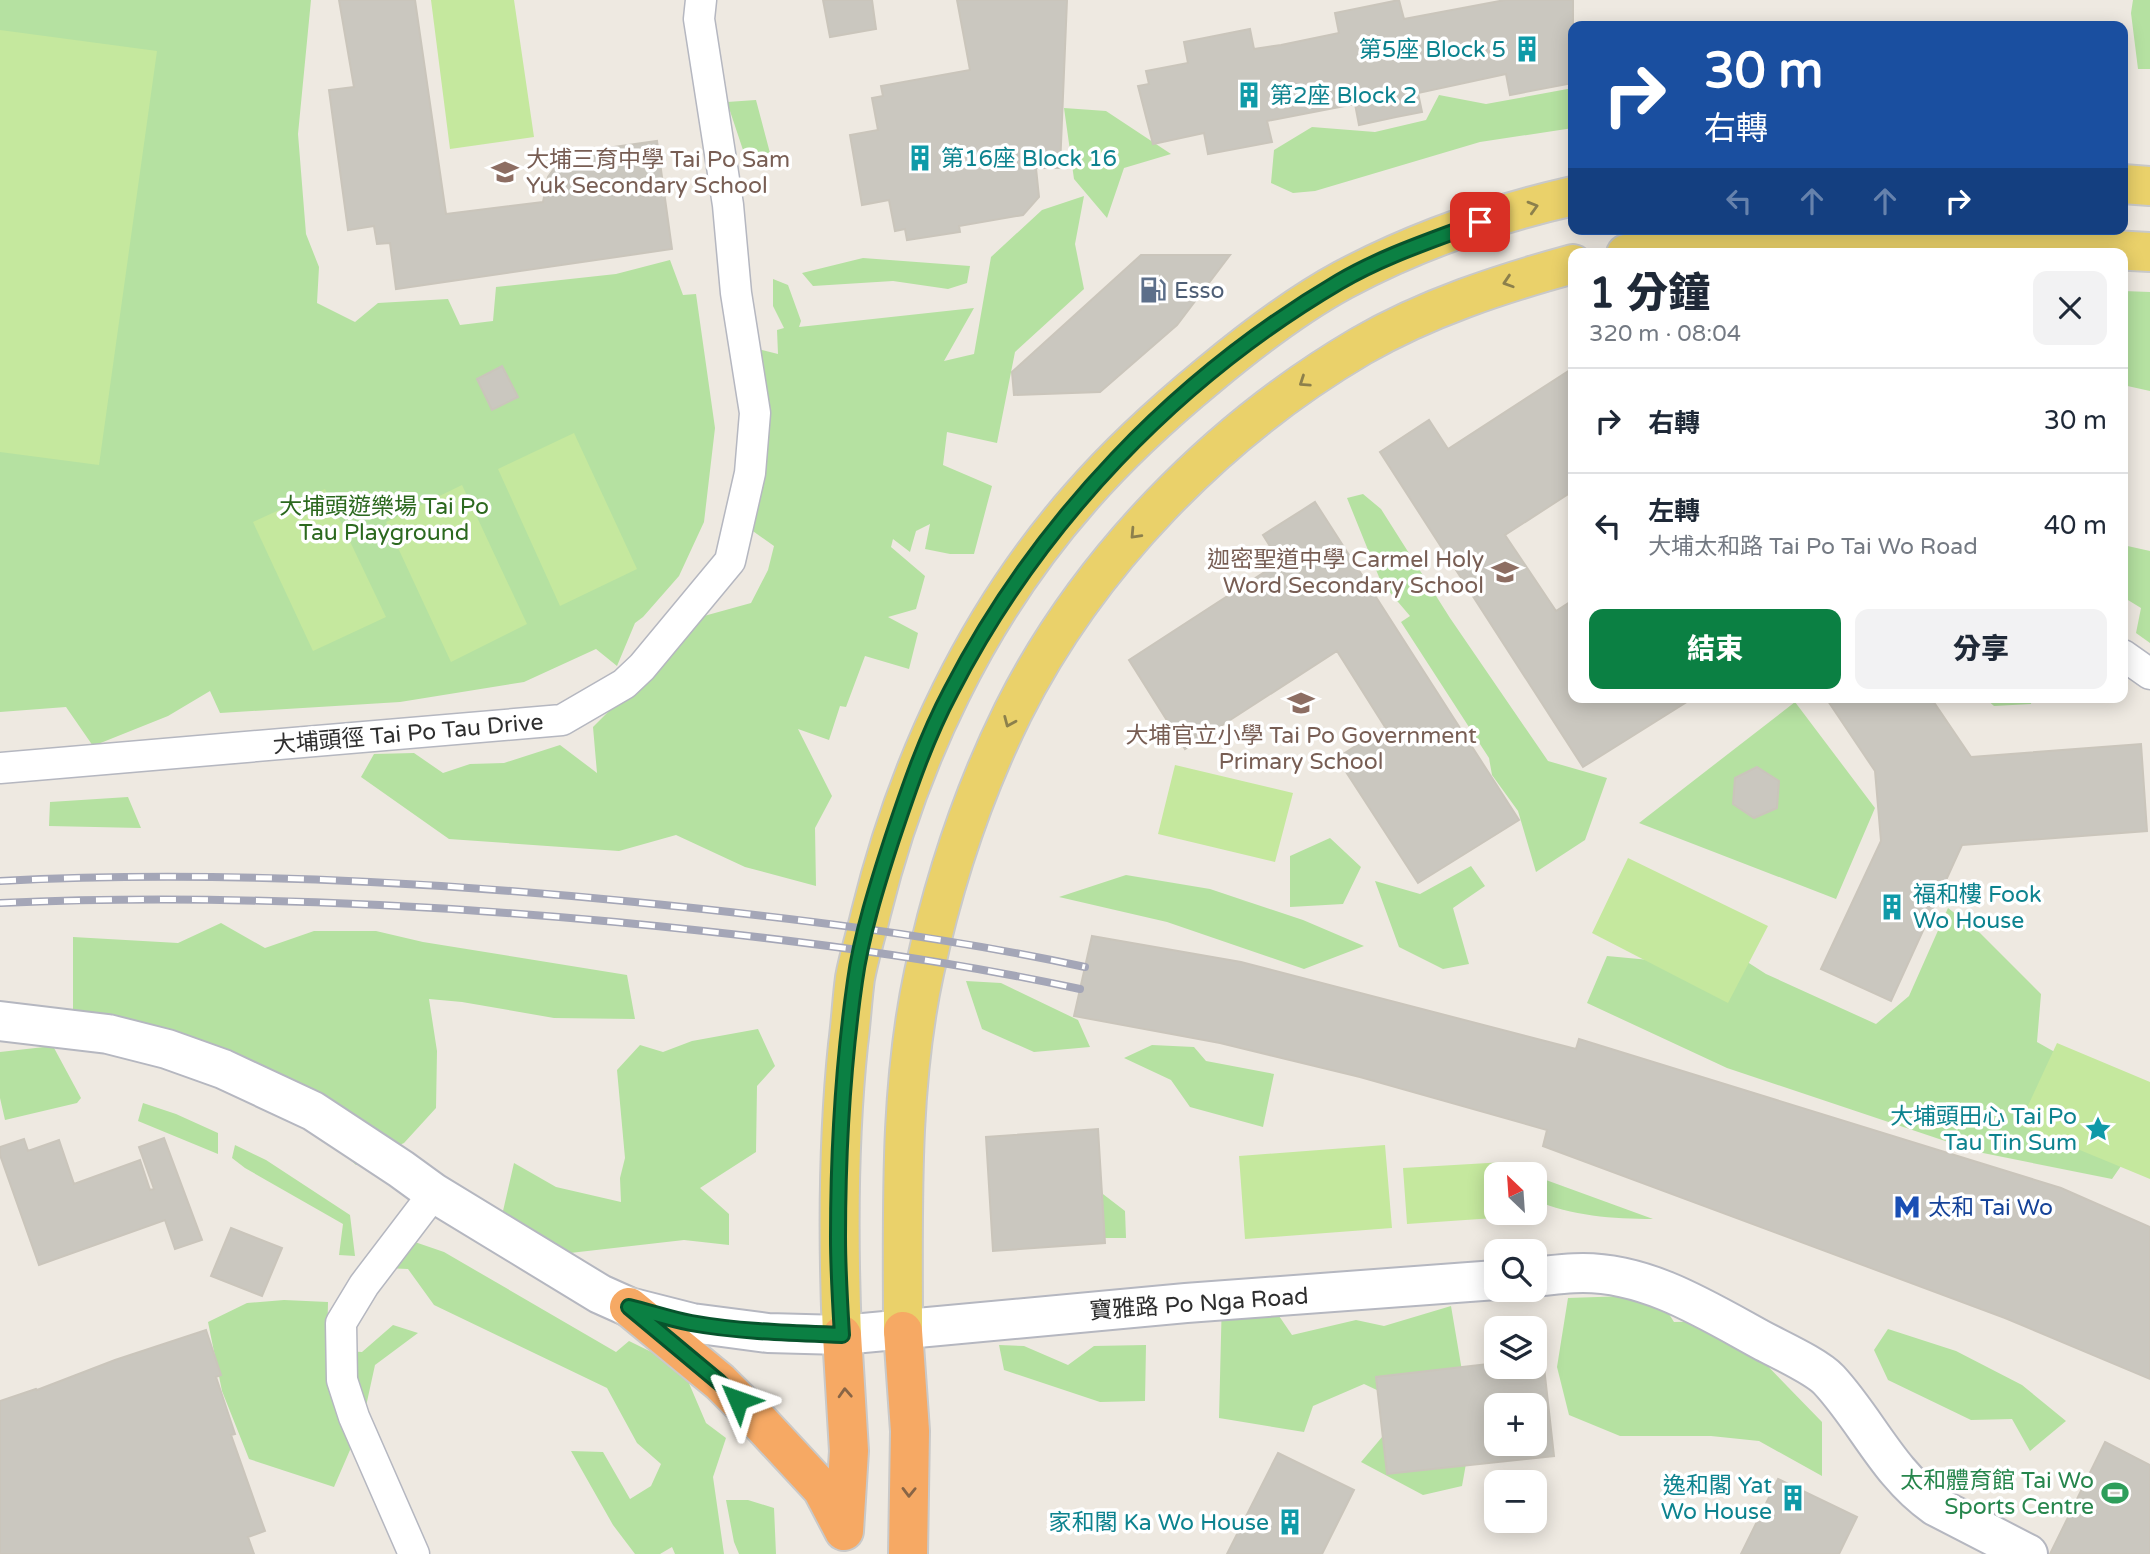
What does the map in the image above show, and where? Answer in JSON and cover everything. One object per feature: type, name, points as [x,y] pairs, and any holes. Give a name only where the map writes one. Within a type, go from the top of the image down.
[{"type":"highway","points":[[629,1307],[719,1382],[822,1489],[844,1543]]},
{"type":"highway","points":[[903,1331],[910,1431],[908,1554]]},
{"type":"highway","points":[[842,1335],[849,1451],[844,1543]]},
{"type":"main road","points":[[2128,184],[2150,186]]},
{"type":"main road","points":[[842,1335],[839,1196],[844,1088],[855,978],[881,873],[915,771],[950,692],[988,626],[1029,564],[1079,499],[1188,392],[1254,338],[1341,281],[1401,253],[1480,222],[1568,197]]},
{"type":"main road","points":[[1660,248],[1705,240],[1853,236],[2063,248]]},
{"type":"main road","points":[[2128,252],[2150,253]]},
{"type":"main road","points":[[903,1331],[908,1079],[924,974],[948,880],[980,789],[1013,711],[1056,638],[1111,561],[1170,496],[1231,438],[1300,385],[1364,345],[1429,313],[1504,282],[1568,265]]},
{"type":"street","name":"大埔頭徑 Tai Po Tau Drive","points":[[0,768],[562,720],[624,684],[642,667],[730,561],[750,473],[755,413],[736,293],[728,205],[699,19],[701,0]]},
{"type":"street","points":[[2128,659],[2150,674]]},
{"type":"street","name":"寶雅路 Po Nga Road","points":[[0,1021],[108,1034],[167,1049],[223,1069],[313,1111],[434,1194],[590,1288],[629,1307],[692,1323],[768,1333],[842,1335],[903,1331],[1038,1315],[1484,1281]]},
{"type":"street","points":[[414,1554],[354,1417],[342,1380],[341,1323],[364,1284],[434,1194]]},
{"type":"street","points":[[1547,1276],[1584,1273],[1624,1278],[1660,1287],[1777,1348],[1826,1377],[1848,1402],[1893,1468],[1922,1496],[1935,1506],[2028,1554]]},
{"type":"green space","name":"大埔頭遊樂場 Tai Po Tau Playground","points":[[0,0],[311,0],[298,134],[306,234],[319,267],[317,303],[355,322],[378,303],[448,299],[460,325],[493,321],[496,287],[616,274],[670,260],[683,295],[696,294],[715,428],[704,522],[679,576],[635,623],[617,666],[596,649],[524,682],[400,702],[220,713],[210,691],[168,716],[93,746],[66,707],[0,712]]},
{"type":"green space","points":[[431,0],[514,0],[534,137],[450,149]]},
{"type":"green space","points":[[2133,0],[2150,0],[2150,69],[2138,69],[2131,13]]},
{"type":"green space","points":[[0,30],[157,51],[99,465],[0,452]]},
{"type":"green space","points":[[1568,89],[1568,129],[1480,142],[1315,191],[1293,193],[1271,183],[1274,150],[1312,127],[1375,132],[1426,120],[1439,95],[1486,104]]},
{"type":"green space","points":[[756,100],[770,153],[746,159],[727,102]]},
{"type":"green space","points":[[1064,108],[1106,111],[1171,154],[1124,168],[1107,218],[1074,179]]},
{"type":"green space","points":[[1084,196],[1075,244],[1084,289],[1015,352],[997,443],[947,432],[943,465],[992,486],[974,554],[950,554],[925,549],[930,524],[916,531],[910,552],[893,539],[891,547],[925,576],[916,609],[888,617],[918,633],[909,669],[865,656],[846,707],[840,706],[829,740],[798,729],[832,796],[815,828],[816,886],[745,867],[676,835],[619,851],[449,839],[361,777],[374,754],[414,753],[443,773],[470,764],[504,763],[560,745],[597,773],[593,727],[704,616],[751,603],[768,570],[774,546],[750,529],[750,347],[778,354],[777,330],[784,328],[773,306],[773,279],[788,285],[801,321],[799,327],[974,308],[944,361],[974,354],[991,257],[1042,210]]},
{"type":"green space","points":[[863,258],[970,266],[967,283],[948,289],[893,281],[813,286],[802,273]]},
{"type":"green space","points":[[2128,291],[2150,292],[2150,391],[2128,386]]},
{"type":"green space","points":[[574,433],[637,569],[560,606],[498,469]]},
{"type":"green space","points":[[462,485],[527,624],[451,662],[386,522]]},
{"type":"green space","points":[[325,489],[386,617],[313,651],[253,522]]},
{"type":"green space","points":[[1363,494],[1381,509],[1450,618],[1548,761],[1607,778],[1585,840],[1536,872],[1518,811],[1492,775],[1489,758],[1401,622],[1410,616],[1381,582],[1347,498]]},
{"type":"green space","points":[[2128,546],[2150,551],[2150,643],[2136,633],[2141,608],[2128,600]]},
{"type":"green space","points":[[1794,703],[1875,808],[1836,899],[1639,823]]},
{"type":"green space","points":[[1991,703],[2031,703],[2031,704],[1994,706]]},
{"type":"green space","points":[[1175,765],[1293,793],[1275,862],[1158,834]]},
{"type":"green space","points":[[128,797],[141,828],[49,826],[50,802]]},
{"type":"green space","points":[[1330,838],[1361,867],[1343,904],[1290,907],[1290,856]]},
{"type":"green space","points":[[1628,858],[1768,926],[1728,1003],[1592,933]]},
{"type":"green space","points":[[1471,866],[1485,886],[1453,908],[1469,964],[1443,969],[1399,947],[1375,881],[1420,894]]},
{"type":"green space","points":[[1126,875],[1210,889],[1303,920],[1364,946],[1304,969],[1167,922],[1059,897]]},
{"type":"green space","points":[[1948,908],[1980,933],[2041,994],[2037,1042],[2099,1077],[2150,1124],[2112,1179],[1978,1152],[1727,1068],[1587,1003],[1607,956],[1671,962],[1724,947],[1766,974],[1876,1024],[1909,996]]},
{"type":"green space","points":[[221,923],[265,948],[314,931],[376,931],[423,942],[627,975],[635,1019],[554,1018],[429,999],[437,1051],[436,1108],[404,1143],[356,1165],[324,1136],[258,1063],[73,1020],[73,937],[178,943]]},
{"type":"green space","points":[[966,981],[1001,983],[1078,1020],[1090,1047],[1034,1052],[982,1029]]},
{"type":"green space","points":[[758,1029],[775,1066],[757,1086],[756,1152],[700,1188],[729,1214],[729,1245],[684,1240],[570,1253],[503,1211],[514,1163],[556,1187],[621,1202],[620,1178],[625,1158],[617,1070],[640,1045],[663,1052],[692,1041]]},
{"type":"green space","points":[[2057,1043],[2150,1082],[2150,1179],[2019,1125]]},
{"type":"green space","points":[[1152,1045],[1194,1047],[1206,1061],[1274,1074],[1263,1127],[1190,1107],[1171,1080],[1124,1058]]},
{"type":"green space","points":[[53,1046],[81,1098],[77,1103],[5,1120],[0,1098],[0,1052]]},
{"type":"green space","points":[[143,1103],[218,1133],[218,1154],[138,1121]]},
{"type":"green space","points":[[235,1145],[266,1160],[350,1215],[355,1256],[339,1255],[343,1224],[245,1168],[232,1158]]},
{"type":"green space","points":[[1385,1145],[1392,1228],[1245,1239],[1239,1156]]},
{"type":"green space","points":[[1484,1163],[1484,1219],[1407,1224],[1403,1168]]},
{"type":"green space","points":[[1547,1180],[1653,1219],[1592,1216],[1549,1205]]},
{"type":"green space","points":[[1099,1191],[1125,1211],[1126,1238],[1100,1238]]},
{"type":"green space","points":[[409,1240],[444,1252],[616,1352],[629,1341],[682,1367],[706,1423],[726,1438],[713,1477],[724,1554],[675,1554],[672,1547],[660,1554],[635,1554],[613,1525],[571,1451],[603,1452],[630,1499],[651,1486],[661,1464],[637,1443],[607,1388],[434,1305],[408,1269],[385,1268]]},
{"type":"green space","points":[[1262,1291],[1292,1335],[1356,1320],[1384,1326],[1451,1306],[1472,1430],[1462,1486],[1423,1495],[1361,1462],[1409,1405],[1364,1384],[1313,1406],[1304,1432],[1219,1418],[1222,1297]]},
{"type":"green space","points":[[1657,1295],[1674,1322],[1719,1321],[1755,1353],[1822,1422],[1822,1476],[1759,1441],[1711,1436],[1620,1436],[1569,1415],[1557,1367],[1568,1298]]},
{"type":"green space","points":[[284,1300],[328,1302],[327,1350],[362,1352],[393,1325],[418,1333],[375,1365],[363,1420],[334,1487],[249,1459],[222,1391],[208,1322],[247,1303]]},
{"type":"green space","points":[[1888,1329],[1956,1351],[2022,1385],[2066,1421],[2030,1451],[2012,1419],[1971,1420],[1888,1380],[1874,1350]]},
{"type":"green space","points":[[999,1345],[1024,1346],[1068,1365],[1094,1346],[1146,1345],[1145,1401],[1100,1402],[1004,1370]]},
{"type":"green space","points":[[726,1500],[748,1500],[774,1508],[776,1554],[739,1554]]},
{"type":"building","points":[[339,0],[415,0],[446,214],[543,202],[548,177],[565,154],[657,141],[672,249],[396,289],[390,243],[377,244],[374,226],[348,230],[329,90],[354,87]]},
{"type":"building","points":[[823,0],[872,0],[876,29],[830,37]]},
{"type":"building","points":[[957,0],[1067,0],[1060,168],[1036,168],[1039,197],[1023,215],[959,226],[960,232],[907,240],[905,229],[895,231],[889,200],[862,205],[850,135],[878,130],[872,98],[883,96],[881,86],[970,70]]},
{"type":"building","points":[[1399,0],[1404,19],[1505,0],[1573,0],[1573,21],[1568,21],[1568,84],[1510,95],[1506,74],[1418,93],[1422,112],[1359,125],[1355,104],[1267,121],[1272,142],[1208,154],[1204,133],[1153,144],[1138,86],[1149,84],[1146,71],[1188,63],[1184,42],[1250,29],[1254,49],[1281,45],[1339,33],[1335,13]]},
{"type":"building","name":"Esso","points":[[1141,255],[1230,255],[1177,325],[1100,392],[1014,395],[1012,372]]},
{"type":"building","points":[[502,366],[518,397],[492,410],[477,379]]},
{"type":"building","points":[[1568,371],[1568,494],[1505,535],[1556,611],[1568,603],[1568,703],[1685,703],[1583,767],[1380,452],[1429,420],[1448,449]]},
{"type":"building","points":[[1315,502],[1519,820],[1418,883],[1337,758],[1385,727],[1337,651],[1185,749],[1129,660],[1280,562],[1263,535]]},
{"type":"building","name":"福和樓 Fook Wo House","points":[[1829,703],[1934,703],[1971,757],[2141,744],[2147,831],[1962,845],[1891,1001],[1821,969],[1881,841],[1875,771]]},
{"type":"building","points":[[1757,767],[1779,781],[1777,808],[1754,818],[1733,804],[1735,778]]},
{"type":"building","name":"太和 Tai Wo","points":[[1092,936],[1241,962],[1576,1049],[1579,1039],[2061,1188],[2150,1227],[2150,1379],[2005,1318],[1543,1146],[1547,1130],[1360,1077],[1220,1043],[1074,1016]]},
{"type":"building","points":[[1098,1129],[1105,1243],[993,1251],[986,1137]]},
{"type":"building","points":[[164,1138],[202,1240],[175,1249],[165,1220],[39,1265],[0,1155],[0,1147],[24,1139],[28,1151],[59,1140],[74,1184],[140,1160],[150,1190],[154,1189],[139,1147]]},
{"type":"building","points":[[231,1228],[282,1248],[262,1296],[211,1276]]},
{"type":"building","points":[[206,1330],[221,1375],[216,1377],[235,1434],[231,1435],[265,1531],[248,1537],[254,1554],[0,1554],[0,1401]]},
{"type":"building","points":[[1484,1364],[1484,1379],[1545,1379],[1547,1393],[1484,1393],[1484,1456],[1547,1456],[1547,1394],[1554,1456],[1387,1474],[1376,1377]]},
{"type":"building","name":"太和體育館 Tai Wo Sports Centre","points":[[2105,1442],[2150,1465],[2150,1554],[2050,1554]]},
{"type":"building","name":"家和閣 Ka Wo House","points":[[1278,1453],[1354,1490],[1322,1554],[1227,1554]]},
{"type":"building","name":"逸和閣 Yat Wo House","points":[[1778,1479],[1857,1517],[1839,1554],[1741,1554]]},
{"type":"railway","points":[[0,881],[238,877],[477,888],[804,921],[973,945],[1085,967]]},
{"type":"railway","points":[[0,903],[231,900],[385,905],[539,915],[791,941],[965,967],[1080,989]]},
{"type":"place","name":"第5座 Block 5","points":[[1527,49]]},
{"type":"place","name":"第2座 Block 2","points":[[1249,95]]},
{"type":"place","name":"第16座 Block 16","points":[[920,158]]},
{"type":"place","name":"大埔三育中學 Tai Po Sam Yuk Secondary School","points":[[505,172]]},
{"type":"place","name":"Esso","points":[[1153,290]]},
{"type":"place","name":"迦密聖道中學 Carmel Holy Word Secondary School","points":[[1505,572]]},
{"type":"place","name":"大埔官立小學 Tai Po Government Primary School","points":[[1301,703]]},
{"type":"place","name":"福和樓 Fook Wo House","points":[[1892,907]]},
{"type":"place","name":"大埔頭田心 Tai Po Tau Tin Sum","points":[[2098,1129]]},
{"type":"place","name":"太和 Tai Wo","points":[[1907,1207]]},
{"type":"place","name":"太和體育館 Tai Wo Sports Centre","points":[[2115,1493]]},
{"type":"place","name":"逸和閣 Yat Wo House","points":[[1793,1498]]},
{"type":"place","name":"家和閣 Ka Wo House","points":[[1290,1522]]},
{"type":"route","points":[[738,1400],[629,1307],[692,1323],[768,1333],[842,1335],[838,1237],[844,1088],[855,978],[881,873],[915,771],[950,692],[988,626],[1029,564],[1079,499],[1188,392],[1254,338],[1341,281],[1401,253],[1480,222]]}]
